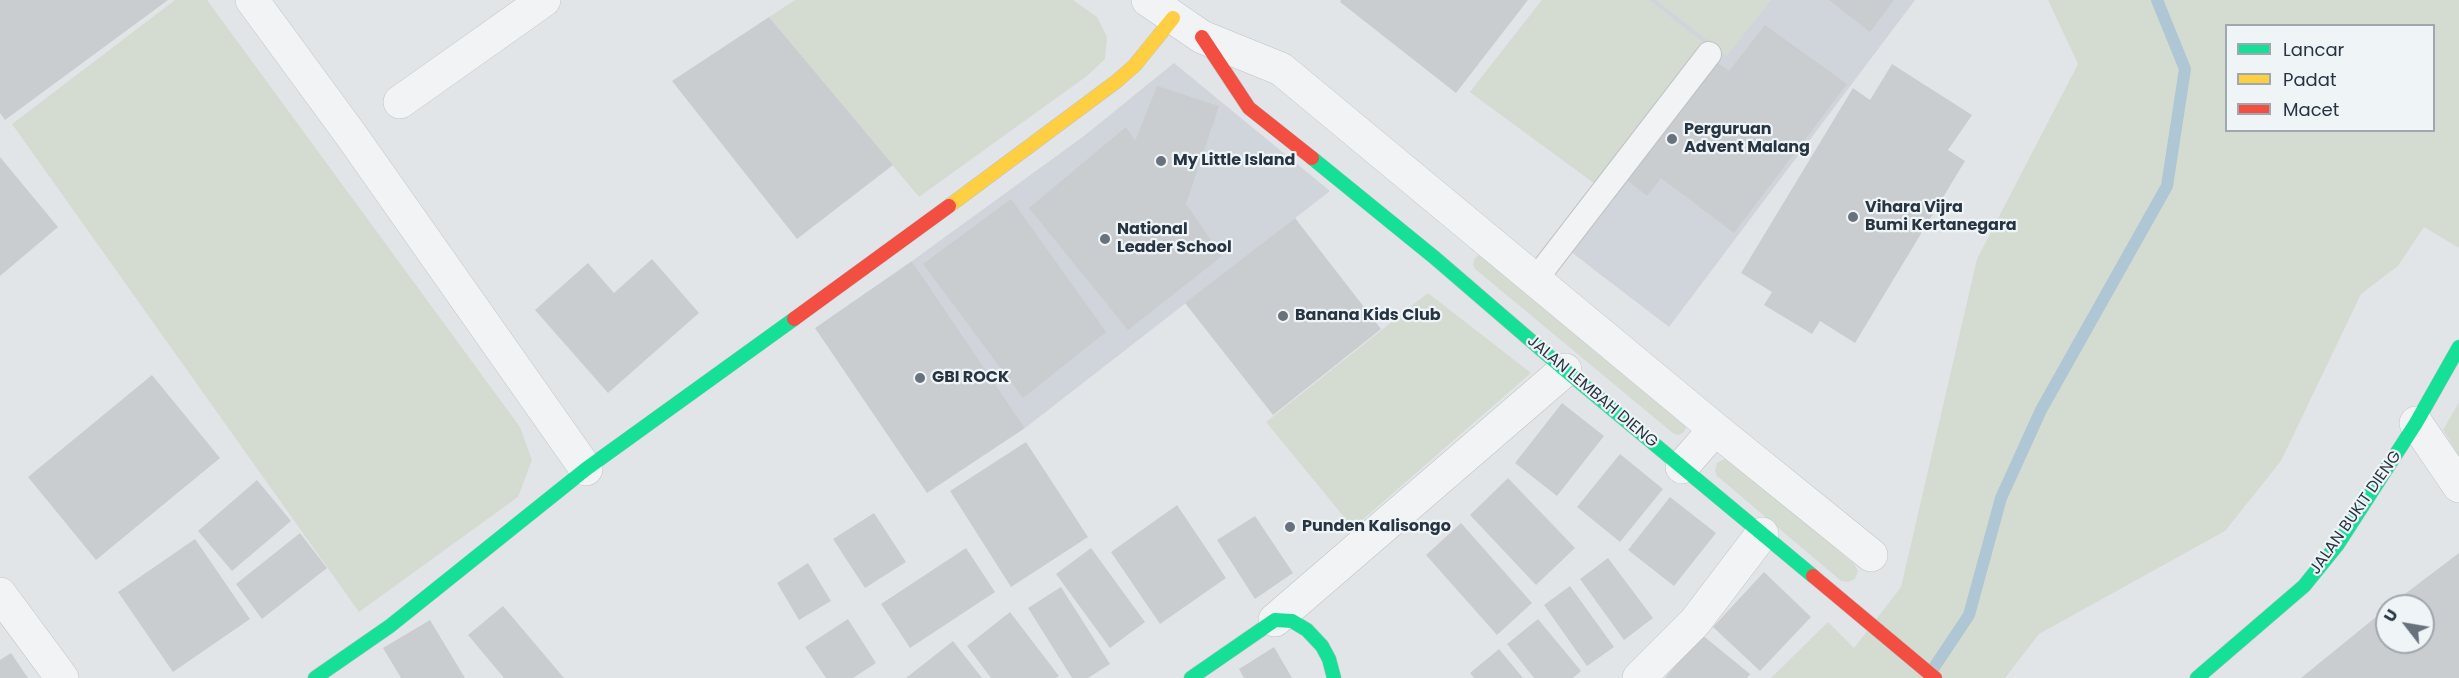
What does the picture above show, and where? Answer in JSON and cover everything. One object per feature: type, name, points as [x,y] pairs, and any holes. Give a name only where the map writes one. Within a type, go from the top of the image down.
[{"type":"street","points":[[252,0],[358,144],[586,469]]},
{"type":"street","points":[[400,102],[544,0]]},
{"type":"street","points":[[315,678],[390,626],[586,469],[863,270],[1117,81],[1135,65],[1161,9],[1202,37],[1281,69],[1715,429],[1871,555]]},
{"type":"street","name":"JALAN LEMBAH DIENG","points":[[1202,37],[1249,108],[1435,258],[1565,370],[1935,678]]},
{"type":"street","points":[[1249,108],[1281,69]]},
{"type":"street","points":[[1435,258],[1466,223]]},
{"type":"street","name":"JALAN BUKIT DIENG","points":[[2197,678],[2304,586],[2338,544],[2416,423],[2459,347]]},
{"type":"street","points":[[1191,678],[1275,620],[1565,370]]},
{"type":"street","points":[[2416,423],[2459,486]]},
{"type":"street","points":[[1682,467],[1715,429]]},
{"type":"street","points":[[1639,678],[1695,622],[1762,534]]},
{"type":"street","points":[[0,594],[62,678]]},
{"type":"street","points":[[1275,620],[1292,621],[1307,630],[1326,652],[1334,678]]},
{"type":"lane","points":[[1535,280],[1709,54]]},
{"type":"shaded area","points":[[175,0],[207,0],[520,427],[532,460],[518,497],[359,612],[12,124]]},
{"type":"shaded area","points":[[795,0],[1073,0],[1097,17],[1107,37],[1105,59],[1087,76],[919,197],[769,17]]},
{"type":"shaded area","name":"Perguruan Advent Malang","points":[[1542,0],[1915,0],[1669,327],[1558,242],[1598,186],[1470,92]]},
{"type":"shaded area","points":[[1542,0],[1649,0],[1708,46],[1598,186],[1470,92]]},
{"type":"shaded area","points":[[1656,0],[1771,0],[1727,56]]},
{"type":"shaded area","points":[[2048,0],[2459,0],[2459,248],[2424,227],[2398,266],[2361,294],[2281,461],[2225,531],[2039,634],[2005,678],[1771,678],[1828,622],[1854,648],[1901,587],[1977,259],[2078,64]]},
{"type":"shaded area","name":"National Leader School","points":[[1174,63],[1330,191],[1025,428],[912,261],[1084,136]]},
{"type":"shaded area","points":[[1480,254],[1687,425],[1684,432],[1679,435],[1674,434],[1475,269],[1473,264],[1475,258]]},
{"type":"shaded area","points":[[1428,293],[1531,373],[1353,528],[1266,422]]},
{"type":"shaded area","points":[[2459,402],[2459,456],[2443,430]]},
{"type":"shaded area","points":[[1731,458],[1855,565],[1858,571],[1855,579],[1848,582],[1841,581],[1717,476],[1715,470],[1717,463]]},
{"type":"building","points":[[0,0],[168,0],[5,120],[0,113]]},
{"type":"building","points":[[1341,0],[1528,0],[1456,93],[1340,2]]},
{"type":"building","points":[[1829,0],[1894,0],[1870,32]]},
{"type":"building","points":[[769,17],[893,165],[797,239],[672,81]]},
{"type":"building","points":[[1765,25],[1847,84],[1734,233],[1661,178],[1647,196],[1621,175],[1711,58],[1729,71]]},
{"type":"building","name":"Vihara Vijra Bumi Kertanegara","points":[[1892,64],[1972,115],[1948,150],[1965,161],[1855,343],[1820,321],[1812,334],[1764,305],[1772,292],[1741,273],[1853,88],[1870,100]]},
{"type":"building","points":[[1157,86],[1219,106],[1186,204],[1222,256],[1128,330],[1029,208],[1126,127],[1135,141]]},
{"type":"building","points":[[0,157],[58,227],[0,276]]},
{"type":"building","points":[[1011,199],[1106,332],[1023,398],[923,264]]},
{"type":"building","name":"Banana Kids Club","points":[[1295,218],[1381,329],[1273,415],[1185,303]]},
{"type":"building","points":[[652,259],[699,313],[608,393],[535,310],[588,263],[614,293]]},
{"type":"building","name":"GBI ROCK","points":[[912,261],[1025,428],[927,493],[815,328]]},
{"type":"building","points":[[152,375],[220,458],[96,560],[28,477]]},
{"type":"building","points":[[1562,403],[1604,436],[1557,496],[1515,463]]},
{"type":"building","points":[[1026,442],[1088,537],[1011,587],[950,491]]},
{"type":"building","points":[[1620,454],[1663,489],[1620,542],[1577,507]]},
{"type":"building","points":[[1508,478],[1575,548],[1536,585],[1470,515]]},
{"type":"building","points":[[257,480],[291,521],[232,571],[198,531]]},
{"type":"building","points":[[1670,497],[1716,533],[1674,586],[1628,550]]},
{"type":"building","points":[[1177,505],[1226,578],[1160,624],[1111,552]]},
{"type":"building","points":[[874,513],[906,562],[865,588],[833,539]]},
{"type":"building","points":[[1255,516],[1293,573],[1255,599],[1217,540]]},
{"type":"building","points":[[1461,523],[1532,603],[1497,635],[1426,555]]},
{"type":"building","points":[[300,533],[327,568],[262,619],[236,584]]},
{"type":"building","points":[[195,539],[250,619],[173,672],[118,592]]},
{"type":"building","points":[[966,548],[995,592],[910,648],[881,604]]},
{"type":"building","points":[[1091,548],[1145,622],[1110,648],[1056,574]]},
{"type":"building","points":[[2459,553],[2459,678],[2301,678],[2375,618],[2375,654],[2435,654],[2435,594],[2405,594]]},
{"type":"building","points":[[1608,558],[1653,618],[1624,640],[1580,579]]},
{"type":"building","points":[[808,563],[831,601],[799,620],[777,583]]},
{"type":"building","points":[[1764,572],[1811,617],[1760,671],[1713,627]]},
{"type":"building","points":[[1570,586],[1614,647],[1587,666],[1544,605]]},
{"type":"building","points":[[1061,587],[1110,664],[1088,678],[1072,678],[1028,608]]},
{"type":"building","points":[[503,606],[564,678],[504,678],[468,635]]},
{"type":"building","points":[[1010,612],[1059,676],[1056,678],[991,678],[967,646]]},
{"type":"building","points":[[848,619],[876,663],[853,678],[826,678],[805,647]]},
{"type":"building","points":[[1538,619],[1581,671],[1573,678],[1534,678],[1507,644]]},
{"type":"building","points":[[430,620],[465,678],[401,678],[383,648]]},
{"type":"building","points":[[1701,634],[1750,674],[1747,678],[1665,678]]},
{"type":"building","points":[[953,641],[982,678],[906,678]]},
{"type":"building","points":[[1274,647],[1292,678],[1244,678],[1239,669]]},
{"type":"building","points":[[1499,649],[1523,678],[1474,678],[1470,673]]},
{"type":"building","points":[[11,653],[28,678],[0,678],[0,660]]},
{"type":"waterway","points":[[1931,672],[1969,615],[2001,498],[2041,410],[2167,186],[2185,69],[2157,0]]},
{"type":"traffic: fast","points":[[1312,158],[1435,258],[1565,370],[1813,576]]},
{"type":"traffic: fast","points":[[315,678],[390,626],[586,469],[794,319]]},
{"type":"traffic: fast","points":[[2197,678],[2304,586],[2338,544],[2416,423],[2459,347]]},
{"type":"traffic: fast","points":[[1191,678],[1275,620],[1292,621],[1307,630],[1322,646],[1329,659],[1334,678]]},
{"type":"traffic: slow","points":[[949,206],[1117,81],[1135,65],[1173,18]]},
{"type":"traffic: jam","points":[[1202,37],[1249,108],[1312,158]]},
{"type":"traffic: jam","points":[[794,319],[949,206]]},
{"type":"traffic: jam","points":[[1813,576],[1935,678]]},
{"type":"place","name":"Perguruan Advent Malang","points":[[1672,139]]},
{"type":"place","name":"My Little Island","points":[[1161,161]]},
{"type":"place","name":"Vihara Vijra Bumi Kertanegara","points":[[1853,217]]},
{"type":"place","name":"National Leader School","points":[[1105,239]]},
{"type":"place","name":"Banana Kids Club","points":[[1283,316]]},
{"type":"place","name":"GBI ROCK","points":[[920,378]]},
{"type":"place","name":"Punden Kalisongo","points":[[1290,527]]}]
